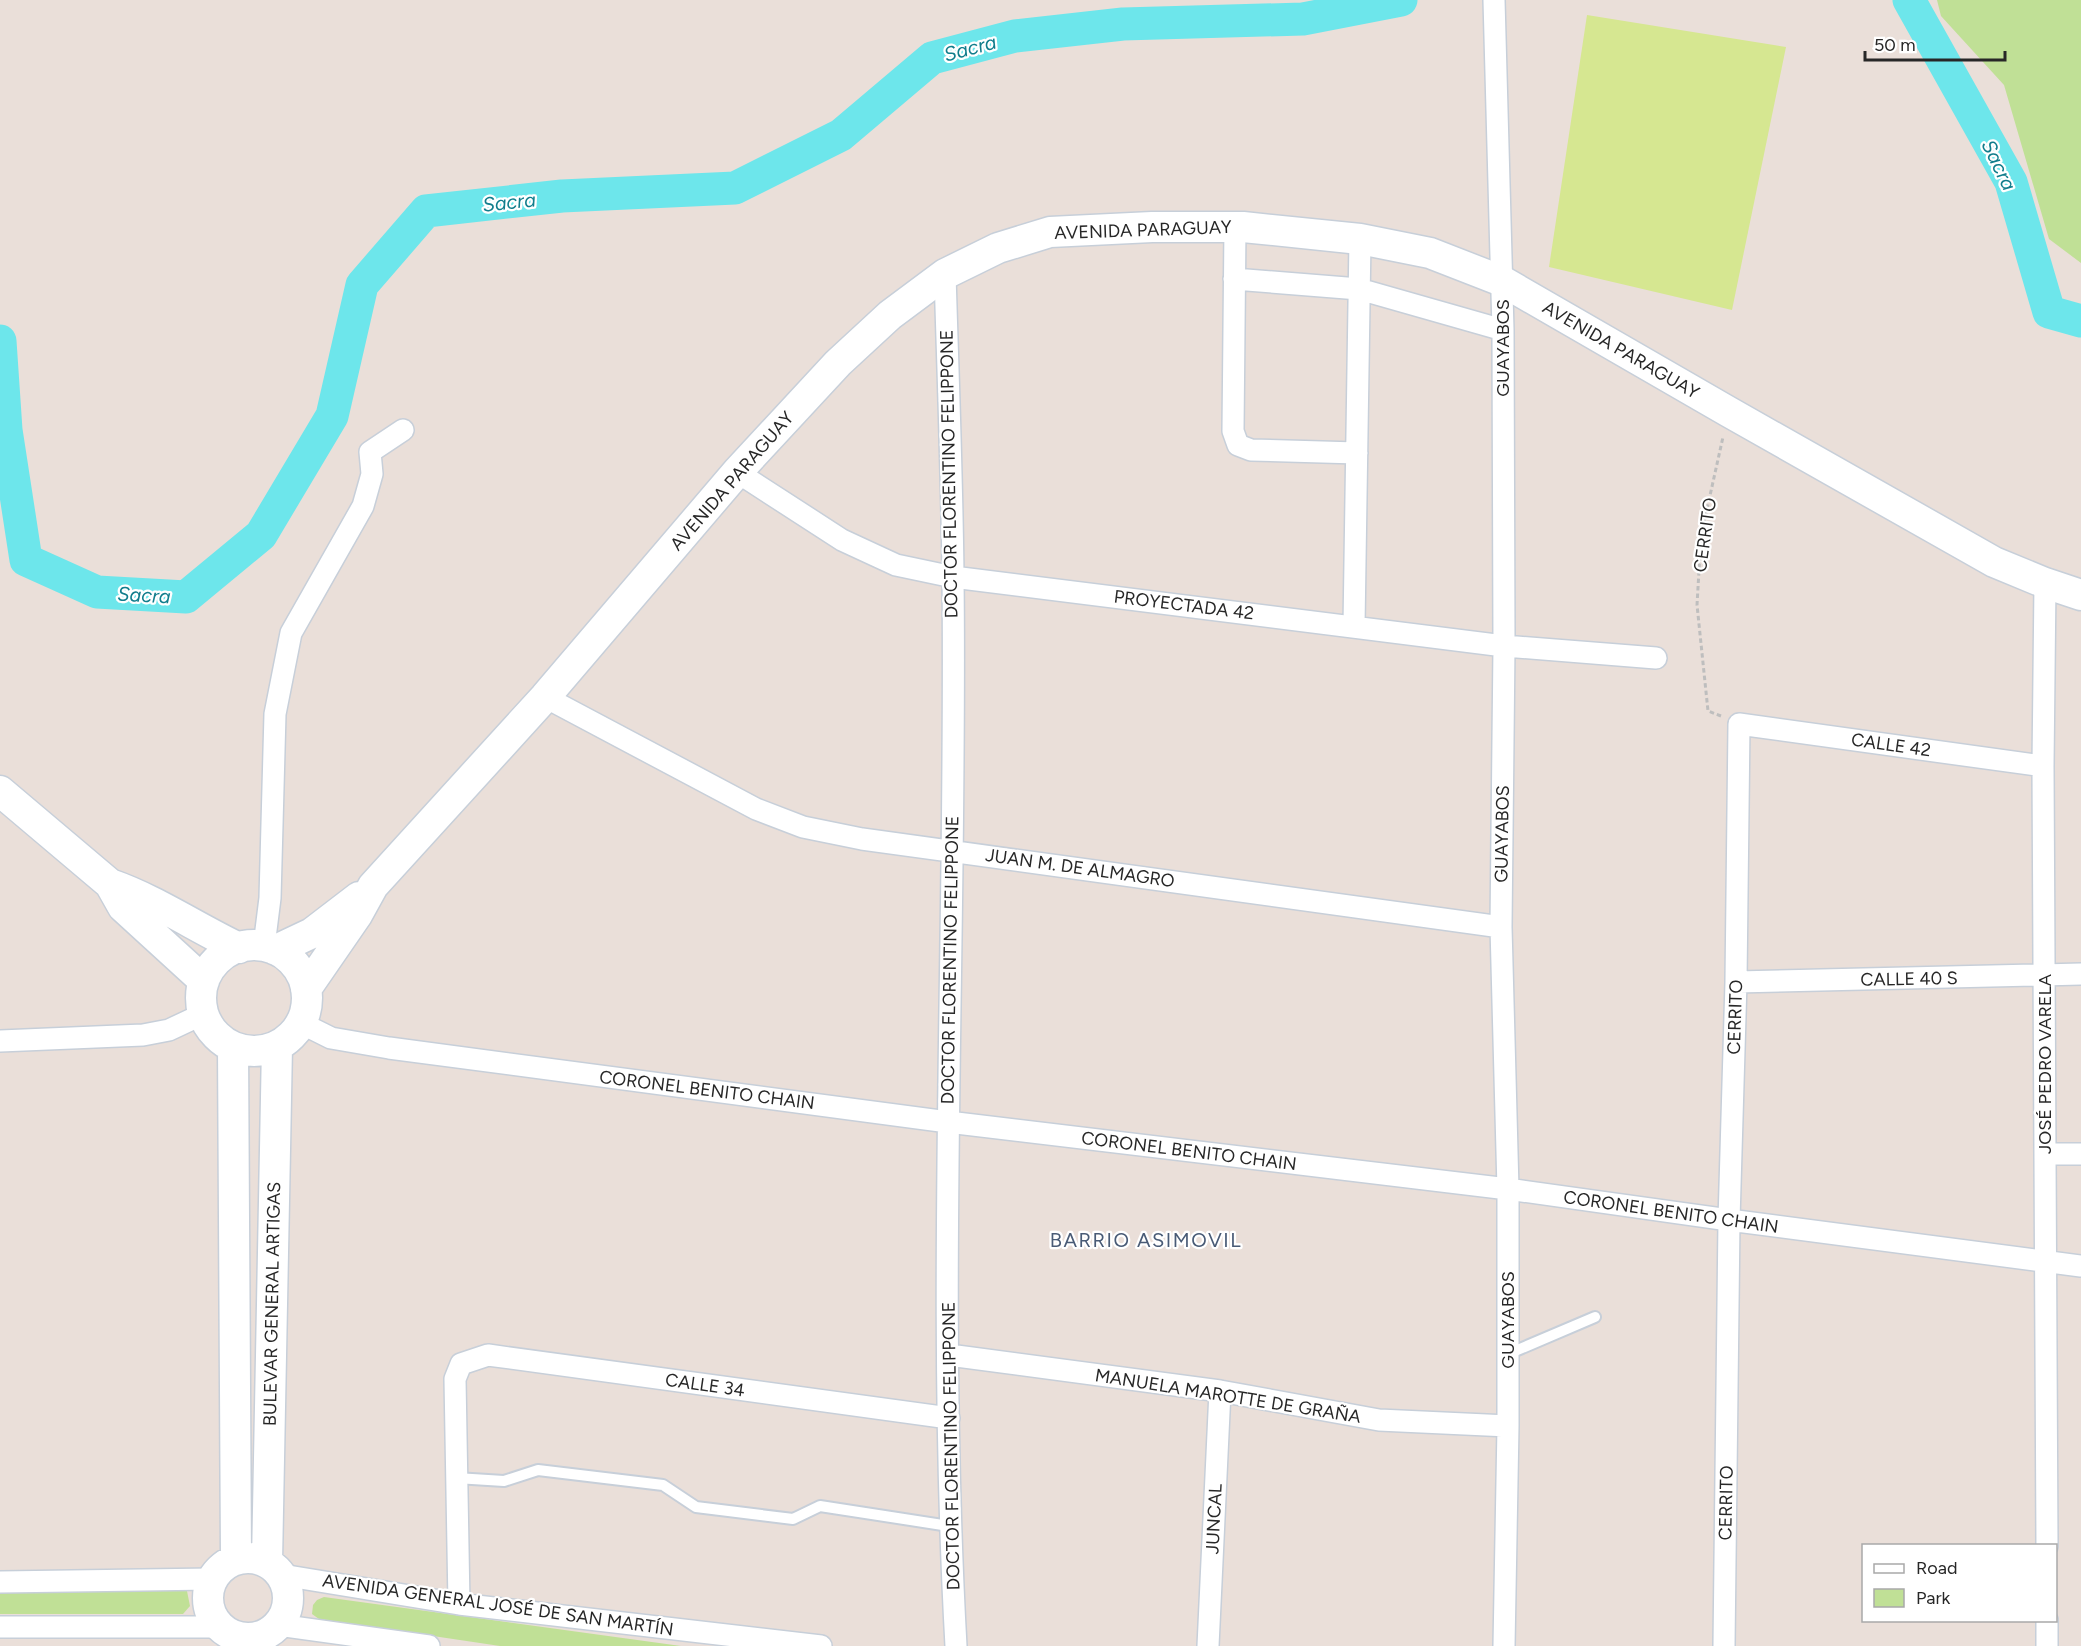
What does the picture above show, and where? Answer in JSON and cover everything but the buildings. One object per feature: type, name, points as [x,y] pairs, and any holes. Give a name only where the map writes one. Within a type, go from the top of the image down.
[{"type":"street","name":"GUAYABOS","points":[[1494,0],[1503,281],[1504,646],[1501,927],[1508,1189],[1508,1426],[1504,1646]]},
{"type":"street","name":"AVENIDA PARAGUAY","points":[[306,989],[357,915],[373,886],[545,697],[737,472],[838,363],[891,315],[945,274],[998,248],[1050,232],[1152,227],[1235,227],[1360,239],[1430,254],[1503,281],[1729,412],[1994,561],[2045,583],[2081,595]]},
{"type":"street","points":[[1235,227],[1233,431],[1238,445],[1251,450],[1357,453]]},
{"type":"street","points":[[1354,626],[1360,239]]},
{"type":"street","name":"DOCTOR FLORENTINO FELIPPONE","points":[[945,274],[953,577],[948,1122],[950,1526],[956,1646]]},
{"type":"street","points":[[1234,279],[1359,289],[1503,330]]},
{"type":"street","points":[[260,948],[270,898],[275,714],[291,633],[363,506],[372,474],[370,452],[404,430]]},
{"type":"street","name":"PROYECTADA 42","points":[[737,472],[842,540],[896,565],[953,577],[1504,646],[1656,658]]},
{"type":"street","name":"JOSÉ PEDRO VARELA","points":[[2045,583],[2043,766],[2047,1544]]},
{"type":"street","name":"JUAN M. DE ALMAGRO","points":[[545,697],[756,809],[803,827],[861,839],[1501,927]]},
{"type":"street","name":"CALLE 42","points":[[1739,724],[2043,766]]},
{"type":"street","name":"CERRITO","points":[[1724,1646],[1729,1220],[1736,982],[1739,724]]},
{"type":"street","points":[[0,791],[110,884],[158,904],[206,932],[260,948],[287,957],[296,966],[306,989],[305,1012],[294,1032],[277,1046],[255,1051],[233,1047],[215,1034],[203,1014],[201,992],[204,981],[217,960],[227,953],[260,948],[312,933],[373,886]]},
{"type":"street","points":[[110,884],[123,907],[204,981]]},
{"type":"street","name":"CALLE 40 S","points":[[1736,982],[2081,974]]},
{"type":"street","points":[[0,1041],[143,1035],[169,1030],[203,1014]]},
{"type":"street","name":"CORONEL BENITO CHAIN","points":[[301,1023],[332,1038],[352,1043],[948,1122],[1508,1189],[2081,1266]]},
{"type":"street","name":"BULEVAR GENERAL ARTIGAS","points":[[274,1569],[277,1046]]},
{"type":"street","name":"BULEVAR GENERAL ARTIGAS","points":[[233,1047],[236,1559]]},
{"type":"street","points":[[2045,1154],[2081,1154]]},
{"type":"street","name":"CALLE 34","points":[[456,1478],[455,1380],[461,1364],[488,1355],[949,1418]]},
{"type":"street","name":"MANUELA MAROTTE DE GRAÑA","points":[[949,1355],[1220,1391],[1379,1420],[1508,1426]]},
{"type":"street","name":"JUNCAL","points":[[1208,1646],[1220,1391]]},
{"type":"street","points":[[456,1478],[459,1604]]},
{"type":"street","points":[[226,1636],[214,1619],[208,1599],[212,1579],[226,1564],[236,1559],[256,1558],[274,1569],[287,1585],[288,1606],[273,1634]]},
{"type":"street","name":"AVENIDA GENERAL JOSÉ DE SAN MARTÍN","points":[[274,1569],[459,1604],[821,1646]]},
{"type":"street","points":[[0,1582],[212,1579]]},
{"type":"street","points":[[2047,1622],[2047,1646]]},
{"type":"street","points":[[0,1627],[249,1638],[273,1634],[429,1646]]},
{"type":"lane","points":[[1508,1354],[1595,1317]]},
{"type":"lane","points":[[456,1478],[504,1480],[538,1470],[663,1485],[696,1507],[793,1519],[820,1506],[950,1526]]},
{"type":"path","name":"CERRITO","points":[[1729,412],[1701,536],[1697,605],[1708,711],[1739,724]]},
{"type":"green space","points":[[1937,0],[2081,0],[2081,263],[2049,239],[2004,85],[1941,16]]},
{"type":"green space","points":[[1587,15],[1786,47],[1732,310],[1549,267]]},
{"type":"green space","points":[[183,1588],[187,1591],[190,1606],[183,1614],[0,1614],[0,1591]]},
{"type":"green space","points":[[324,1597],[681,1646],[500,1646],[319,1619],[312,1614],[313,1605]]},
{"type":"waterway","name":"Sacra","points":[[0,341],[6,430],[26,560],[97,592],[186,597],[261,535],[332,416],[362,285],[426,211],[562,196],[735,188],[841,135],[932,58],[1015,36],[1123,24],[1303,19],[1401,0]]},
{"type":"waterway","name":"Sacra","points":[[1909,0],[2011,182],[2049,312],[2081,321]]},
{"type":"district","name":"BARRIO ASIMOVIL","points":[[1146,1240]]}]
